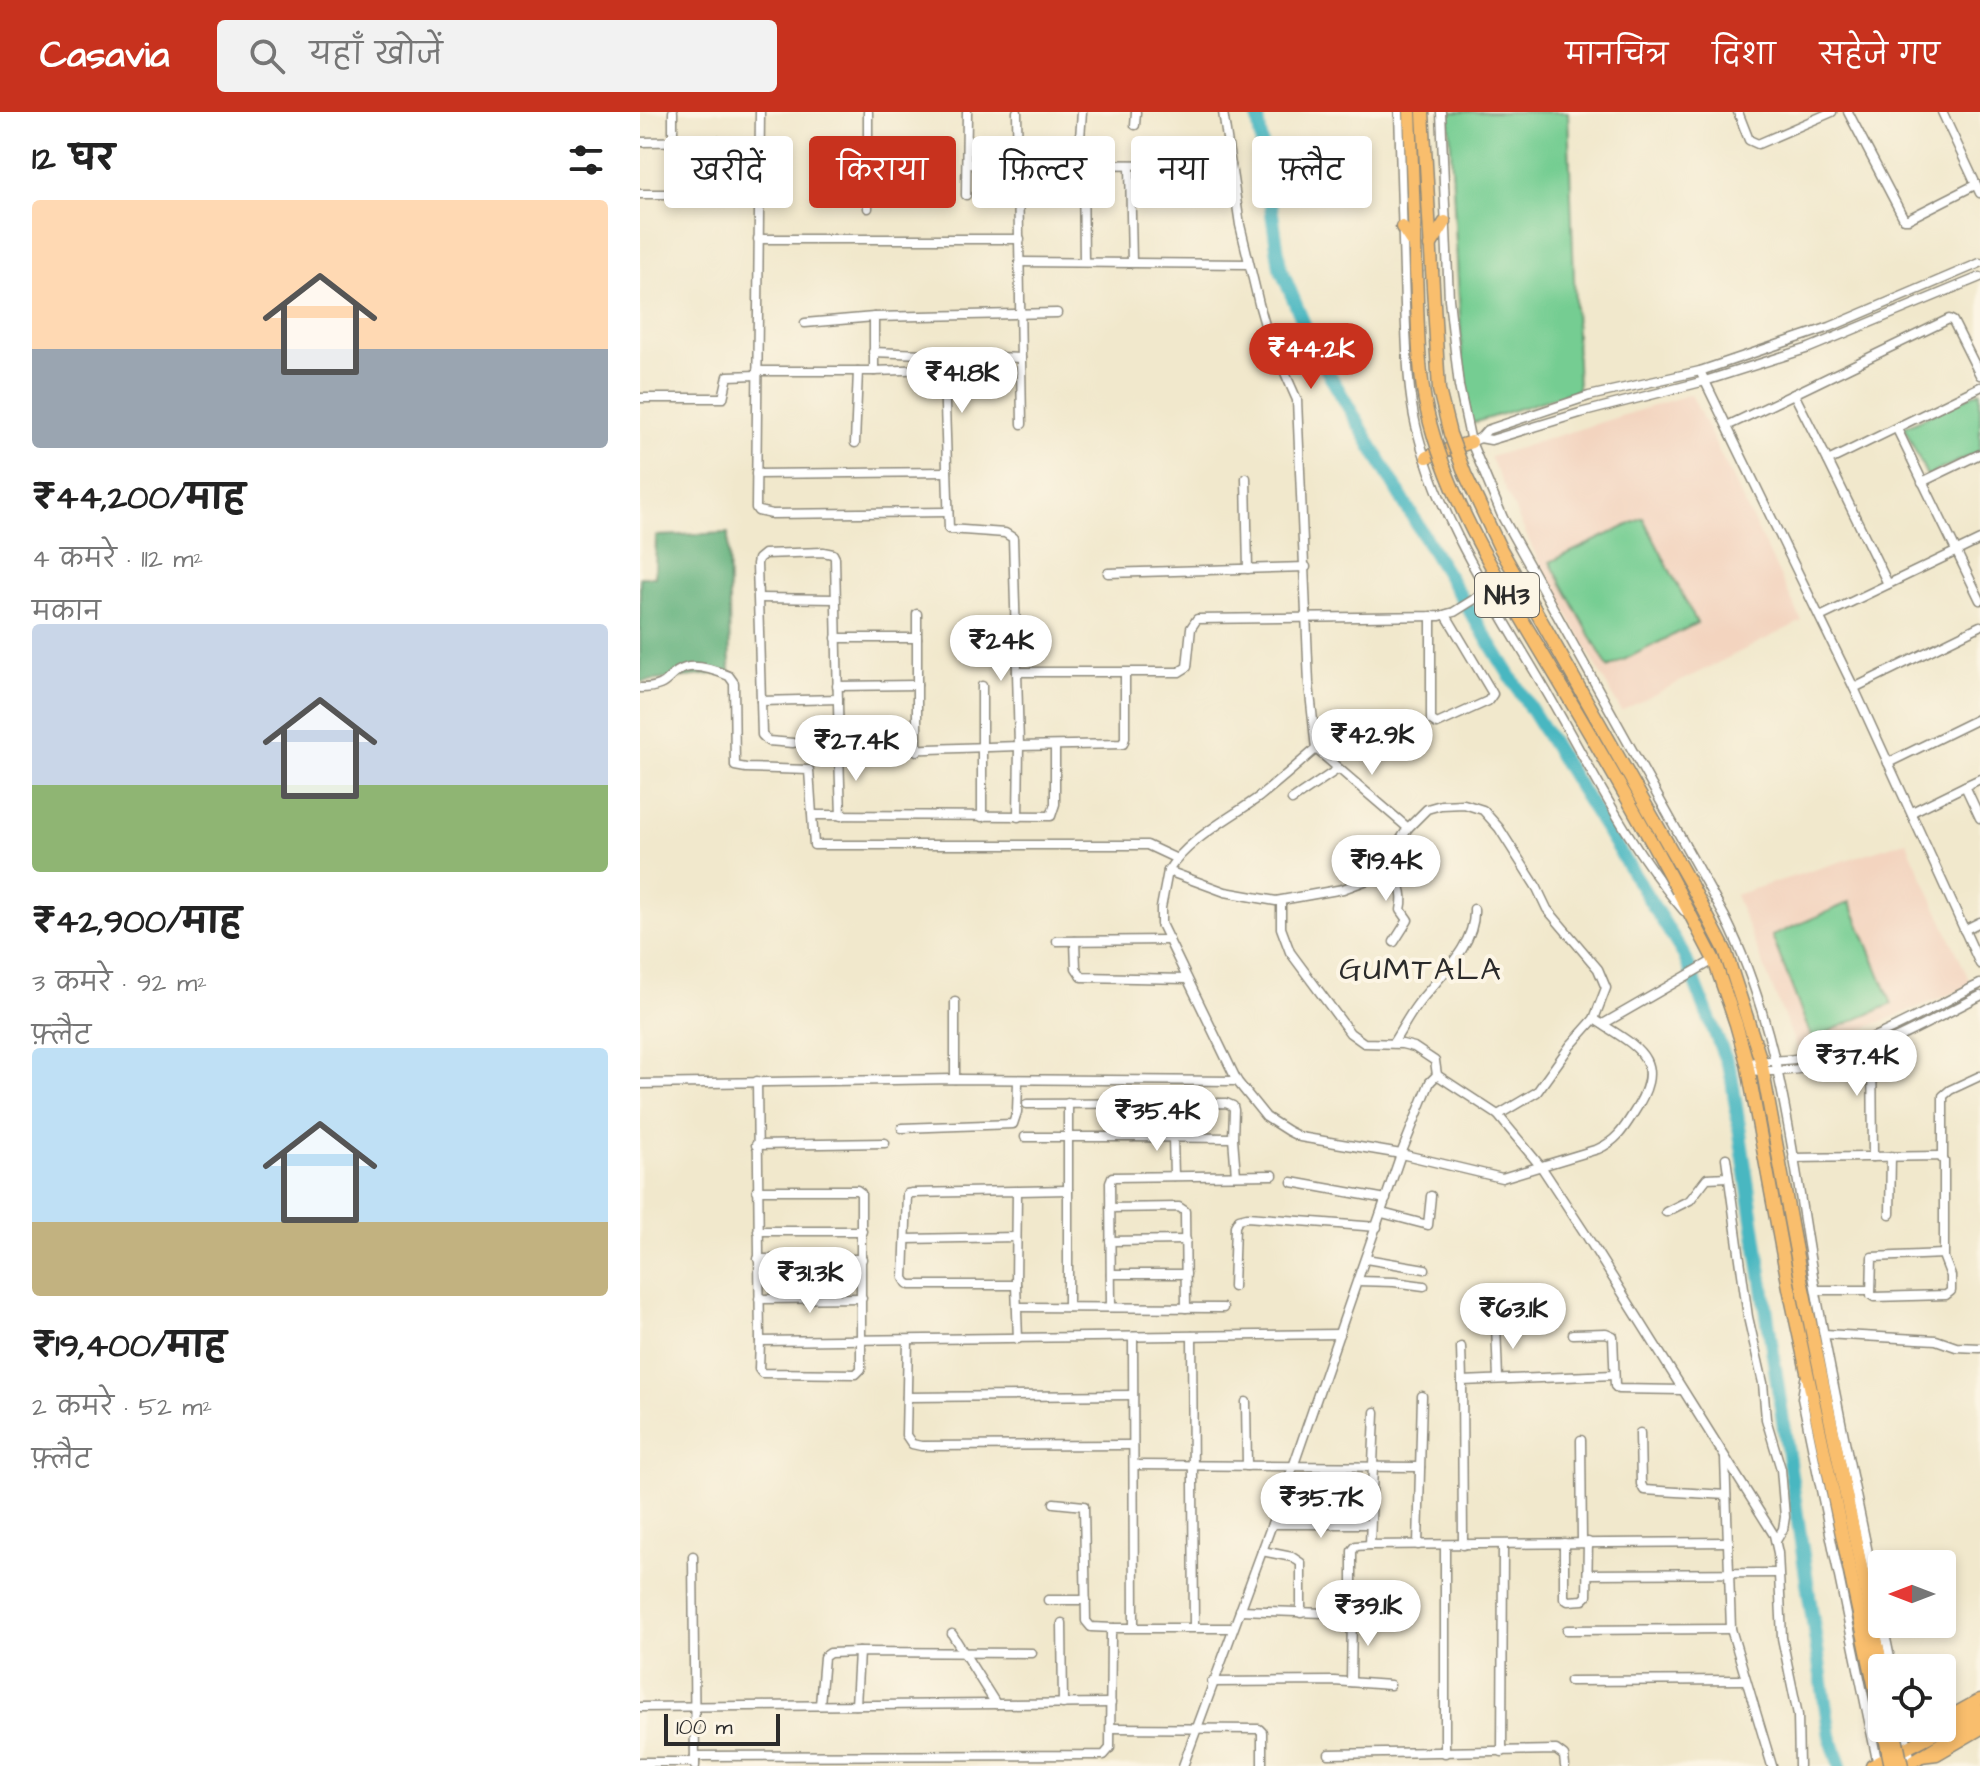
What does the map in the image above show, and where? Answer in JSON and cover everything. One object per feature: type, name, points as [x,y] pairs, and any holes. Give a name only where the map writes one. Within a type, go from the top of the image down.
[{"type":"highway","name":"NH3","points":[[1410,112],[1420,356],[1426,408],[1452,486],[1500,582],[1629,801],[1714,960],[1748,1066],[1807,1369],[1868,1655]]},
{"type":"highway","name":"NH3","points":[[1423,112],[1439,390],[1450,434],[1499,546],[1711,921],[1734,975],[1761,1066],[1824,1356],[1825,1386],[1879,1654]]},
{"type":"highway","points":[[1430,246],[1445,222]]},
{"type":"highway","points":[[1402,227],[1416,248]]},
{"type":"highway","points":[[1427,457],[1476,440]]},
{"type":"highway","points":[[1911,1759],[1980,1710]]},
{"type":"highway","points":[[1882,1742],[1880,1765],[1911,1759],[1980,1720]]},
{"type":"main road","points":[[1956,1712],[1980,1699]]},
{"type":"main road","points":[[1911,1759],[1937,1755],[1980,1730]]},
{"type":"street","points":[[673,112],[673,136]]},
{"type":"street","points":[[760,112],[756,508],[763,513],[947,512]]},
{"type":"street","points":[[868,112],[868,136]]},
{"type":"street","points":[[966,195],[967,112]]},
{"type":"street","points":[[1017,112],[1017,136]]},
{"type":"street","points":[[1080,136],[1082,112]]},
{"type":"street","points":[[1135,125],[1136,112]]},
{"type":"street","points":[[1223,112],[1227,136]]},
{"type":"street","points":[[1399,112],[1408,368],[1416,426],[1447,514],[1628,833],[1660,883],[1698,927]]},
{"type":"street","points":[[1441,112],[1452,329],[1459,386],[1503,518],[1737,942],[1761,1005],[1775,1060],[1793,1158],[1824,1334],[1824,1356],[1868,1558]]},
{"type":"street","points":[[1738,112],[1749,140],[1758,144],[1832,112]]},
{"type":"street","points":[[1848,112],[1904,219],[1978,189],[1942,112]]},
{"type":"street","points":[[640,142],[664,141]]},
{"type":"street","points":[[967,164],[972,164]]},
{"type":"street","points":[[1115,166],[1130,166],[1132,263]]},
{"type":"street","points":[[640,194],[664,194]]},
{"type":"street","points":[[1236,198],[1267,332],[1297,400],[1309,684],[1316,749],[1408,828]]},
{"type":"street","points":[[1019,208],[1022,424]]},
{"type":"street","points":[[1083,208],[1084,262]]},
{"type":"street","points":[[758,239],[1020,239]]},
{"type":"street","points":[[1020,262],[1249,264]]},
{"type":"street","points":[[1476,440],[1487,430],[1589,396],[1700,371],[1830,327],[1980,263]]},
{"type":"street","points":[[1476,440],[1491,440],[1705,381],[1809,348],[1980,277]]},
{"type":"street","points":[[805,323],[874,317],[1057,313]]},
{"type":"street","points":[[874,317],[874,371]]},
{"type":"street","points":[[1727,426],[1949,319],[1953,321],[1980,375]]},
{"type":"street","points":[[873,352],[1021,358]]},
{"type":"street","points":[[640,398],[723,398],[728,376],[757,373],[932,369],[944,374],[948,525],[952,531],[1005,533],[1013,538],[1018,817]]},
{"type":"street","points":[[855,443],[858,371]]},
{"type":"street","points":[[1700,371],[1854,688],[1980,964]]},
{"type":"street","points":[[1828,461],[1980,387]]},
{"type":"street","points":[[1794,394],[1888,584]]},
{"type":"street","points":[[1897,429],[1980,600]]},
{"type":"street","points":[[1922,482],[1980,454]]},
{"type":"street","points":[[756,474],[947,472]]},
{"type":"street","points":[[1246,478],[1248,569]]},
{"type":"street","points":[[1820,617],[1980,540]]},
{"type":"street","points":[[793,743],[771,742],[763,738],[757,564],[761,555],[823,552],[833,554],[835,558],[841,816]]},
{"type":"street","points":[[1108,573],[1306,567]]},
{"type":"street","points":[[1017,672],[1174,674],[1184,671],[1188,662],[1192,623],[1197,619],[1431,616],[1450,614],[1489,590]]},
{"type":"street","points":[[759,598],[835,599]]},
{"type":"street","points":[[917,614],[917,751]]},
{"type":"street","points":[[1431,616],[1431,720],[1437,724],[1488,701],[1493,694],[1450,614]]},
{"type":"street","points":[[1854,688],[1980,626]]},
{"type":"street","points":[[836,638],[917,638]]},
{"type":"street","points":[[640,688],[661,686],[677,672],[691,667],[729,676],[734,683],[735,766],[809,770],[814,845],[1147,845],[1177,859]]},
{"type":"street","points":[[839,752],[1118,745],[1125,742],[1125,673]]},
{"type":"street","points":[[837,686],[917,685]]},
{"type":"street","points":[[982,686],[982,817]]},
{"type":"street","points":[[761,701],[838,699]]},
{"type":"street","points":[[1888,763],[1980,718]]},
{"type":"street","points":[[816,815],[1018,817],[1053,814],[1055,746]]},
{"type":"street","points":[[1316,749],[1177,859],[1168,871],[1160,920],[1237,1081],[1266,1117],[1300,1137],[1401,1154],[1502,1178],[1542,1168],[1613,1141],[1650,1083],[1650,1071],[1643,1054],[1599,1021]]},
{"type":"street","points":[[1292,800],[1338,769]]},
{"type":"street","points":[[1912,812],[1980,779]]},
{"type":"street","points":[[1965,786],[1980,818]]},
{"type":"street","points":[[1168,871],[1225,892],[1281,901],[1370,879],[1384,865],[1408,828],[1427,809],[1464,804],[1483,810],[1537,888],[1547,909],[1603,978],[1605,996],[1599,1021]]},
{"type":"street","points":[[1384,865],[1401,888],[1404,896],[1401,910],[1408,922],[1394,942]]},
{"type":"street","points":[[1281,901],[1281,928],[1290,952],[1350,1033],[1364,1043],[1393,1043],[1422,1051],[1435,1061],[1437,1075],[1498,1115],[1542,1168],[1770,1528],[1776,1541],[1782,1638],[1798,1715],[1799,1766]]},
{"type":"street","points":[[1393,1043],[1409,1016],[1471,932],[1474,909]]},
{"type":"street","points":[[1964,930],[1980,922]]},
{"type":"street","points":[[1057,941],[1169,940]]},
{"type":"street","points":[[1075,941],[1076,971],[1082,977],[1187,979]]},
{"type":"street","points":[[1498,1115],[1537,1092],[1570,1046],[1599,1021],[1714,960]]},
{"type":"street","points":[[1761,1066],[1775,1060],[1812,1057],[1871,1038],[1980,984]]},
{"type":"street","points":[[1748,1066],[1761,1066],[1777,1072],[1822,1067],[1873,1049],[1980,996]]},
{"type":"street","points":[[955,1002],[955,1079]]},
{"type":"street","points":[[1871,1038],[1873,1157]]},
{"type":"street","points":[[1183,1766],[1293,1467],[1401,1154],[1430,1082],[1437,1075]]},
{"type":"street","points":[[1944,1254],[1872,1257],[1871,1290],[1874,1297],[1948,1294],[1951,1289],[1951,1276],[1944,1254],[1943,1096],[1980,1076]]},
{"type":"street","points":[[640,1084],[955,1079],[1018,1082],[1237,1081]]},
{"type":"street","points":[[757,1081],[756,1145],[760,1373],[856,1374],[861,1369],[862,1340],[862,1194],[859,1191],[757,1190]]},
{"type":"street","points":[[902,1128],[1013,1124],[1017,1112],[1018,1082]]},
{"type":"street","points":[[1068,1103],[1068,1307]]},
{"type":"street","points":[[1132,1103],[1132,1137]]},
{"type":"street","points":[[1027,1104],[1230,1104],[1234,1110],[1236,1175]]},
{"type":"street","points":[[1025,1137],[1233,1138]]},
{"type":"street","points":[[1173,1137],[1174,1176]]},
{"type":"street","points":[[756,1145],[885,1143]]},
{"type":"street","points":[[1793,1158],[1935,1155],[1943,1158]]},
{"type":"street","points":[[1890,1214],[1891,1156]]},
{"type":"street","points":[[1726,1158],[1748,1317],[1763,1383],[1766,1419],[1781,1469],[1785,1517],[1776,1541]]},
{"type":"street","points":[[1111,1307],[1112,1177],[1273,1175]]},
{"type":"street","points":[[1666,1212],[1690,1200],[1707,1178],[1728,1177]]},
{"type":"street","points":[[1292,1182],[1386,1199]]},
{"type":"street","points":[[1016,1285],[909,1284],[904,1278],[906,1199],[909,1194],[1068,1190]]},
{"type":"street","points":[[1017,1191],[1018,1339]]},
{"type":"street","points":[[1382,1213],[1428,1225],[1431,1196]]},
{"type":"street","points":[[1110,1208],[1182,1208],[1186,1213],[1186,1308]]},
{"type":"street","points":[[1233,1287],[1235,1226],[1239,1219],[1247,1217],[1377,1227]]},
{"type":"street","points":[[758,1231],[862,1231]]},
{"type":"street","points":[[906,1239],[1016,1237]]},
{"type":"street","points":[[1110,1241],[1186,1240]]},
{"type":"street","points":[[758,1259],[862,1259]]},
{"type":"street","points":[[1366,1259],[1425,1269]]},
{"type":"street","points":[[1111,1274],[1186,1274]]},
{"type":"street","points":[[1358,1281],[1424,1286]]},
{"type":"street","points":[[1816,1290],[1871,1290]]},
{"type":"street","points":[[759,1299],[862,1298]]},
{"type":"street","points":[[1017,1307],[1223,1308]]},
{"type":"street","points":[[1496,1324],[1498,1379]]},
{"type":"street","points":[[1573,1334],[1606,1333],[1613,1336],[1615,1386],[1620,1390],[1682,1390]]},
{"type":"street","points":[[760,1341],[1339,1334]]},
{"type":"street","points":[[1824,1334],[1936,1340],[1956,1347],[1980,1348]]},
{"type":"street","points":[[1192,1336],[1194,1627]]},
{"type":"street","points":[[1133,1338],[1134,1626]]},
{"type":"street","points":[[908,1340],[906,1435],[917,1446],[1133,1445]]},
{"type":"street","points":[[1461,1347],[1463,1545]]},
{"type":"street","points":[[1807,1369],[1802,1398],[1880,1765]]},
{"type":"street","points":[[1462,1381],[1614,1375]]},
{"type":"street","points":[[907,1397],[1133,1395]]},
{"type":"street","points":[[1418,1545],[1422,1396]]},
{"type":"street","points":[[1246,1402],[1247,1466]]},
{"type":"street","points":[[1370,1545],[1375,1412]]},
{"type":"street","points":[[1640,1433],[1641,1484],[1644,1490],[1726,1495]]},
{"type":"street","points":[[1564,1543],[1565,1599],[1586,1599],[1588,1574],[1581,1440]]},
{"type":"street","points":[[1725,1458],[1731,1629],[1772,1766]]},
{"type":"street","points":[[1134,1465],[1420,1467]]},
{"type":"street","points":[[1054,1503],[1085,1507],[1088,1626],[1233,1628]]},
{"type":"street","points":[[1272,1524],[1370,1524]]},
{"type":"street","points":[[1351,1682],[1352,1551],[1356,1546],[1729,1542]]},
{"type":"street","points":[[1445,1545],[1445,1753]]},
{"type":"street","points":[[1502,1752],[1503,1545]]},
{"type":"street","points":[[1262,1551],[1292,1557],[1301,1563],[1301,1613]]},
{"type":"street","points":[[693,1556],[695,1761]]},
{"type":"street","points":[[1588,1574],[1778,1573]]},
{"type":"street","points":[[1048,1600],[1086,1600]]},
{"type":"street","points":[[1240,1610],[1352,1614]]},
{"type":"street","points":[[1062,1623],[1063,1704]]},
{"type":"street","points":[[640,1762],[881,1761],[1104,1755],[1109,1751],[1111,1728],[1111,1633],[1114,1628]]},
{"type":"street","points":[[1567,1630],[1731,1629]]},
{"type":"street","points":[[952,1634],[996,1704]]},
{"type":"street","points":[[856,1705],[859,1652]]},
{"type":"street","points":[[820,1705],[824,1657],[830,1653],[1032,1653]]},
{"type":"street","points":[[1570,1681],[1745,1680]]},
{"type":"street","points":[[1212,1682],[1390,1685]]},
{"type":"street","points":[[640,1707],[1111,1703]]},
{"type":"street","points":[[1111,1728],[1261,1730],[1262,1766]]},
{"type":"street","points":[[1329,1754],[1559,1751],[1564,1756],[1565,1766]]},
{"type":"shaded area","points":[[1691,394],[1802,621],[1621,711],[1540,564],[1490,457]]},
{"type":"shaded area","points":[[1906,841],[1972,986],[1823,1045],[1797,1049],[1735,895]]},
{"type":"green space","points":[[1449,112],[1568,112],[1578,390],[1470,424],[1462,356]]},
{"type":"green space","points":[[1980,391],[1980,451],[1927,476],[1904,427]]},
{"type":"green space","points":[[1643,518],[1697,623],[1608,668],[1550,562]]},
{"type":"green space","points":[[728,533],[730,672],[640,682],[640,577],[655,577],[656,536]]},
{"type":"green space","points":[[1850,902],[1892,1004],[1812,1039],[1772,936]]},
{"type":"waterway","points":[[1257,112],[1280,267],[1314,348],[1438,560],[1684,955],[1731,1073],[1830,1736],[1840,1766]]},
{"type":"district","name":"GUMTALA","points":[[1421,968]]}]
